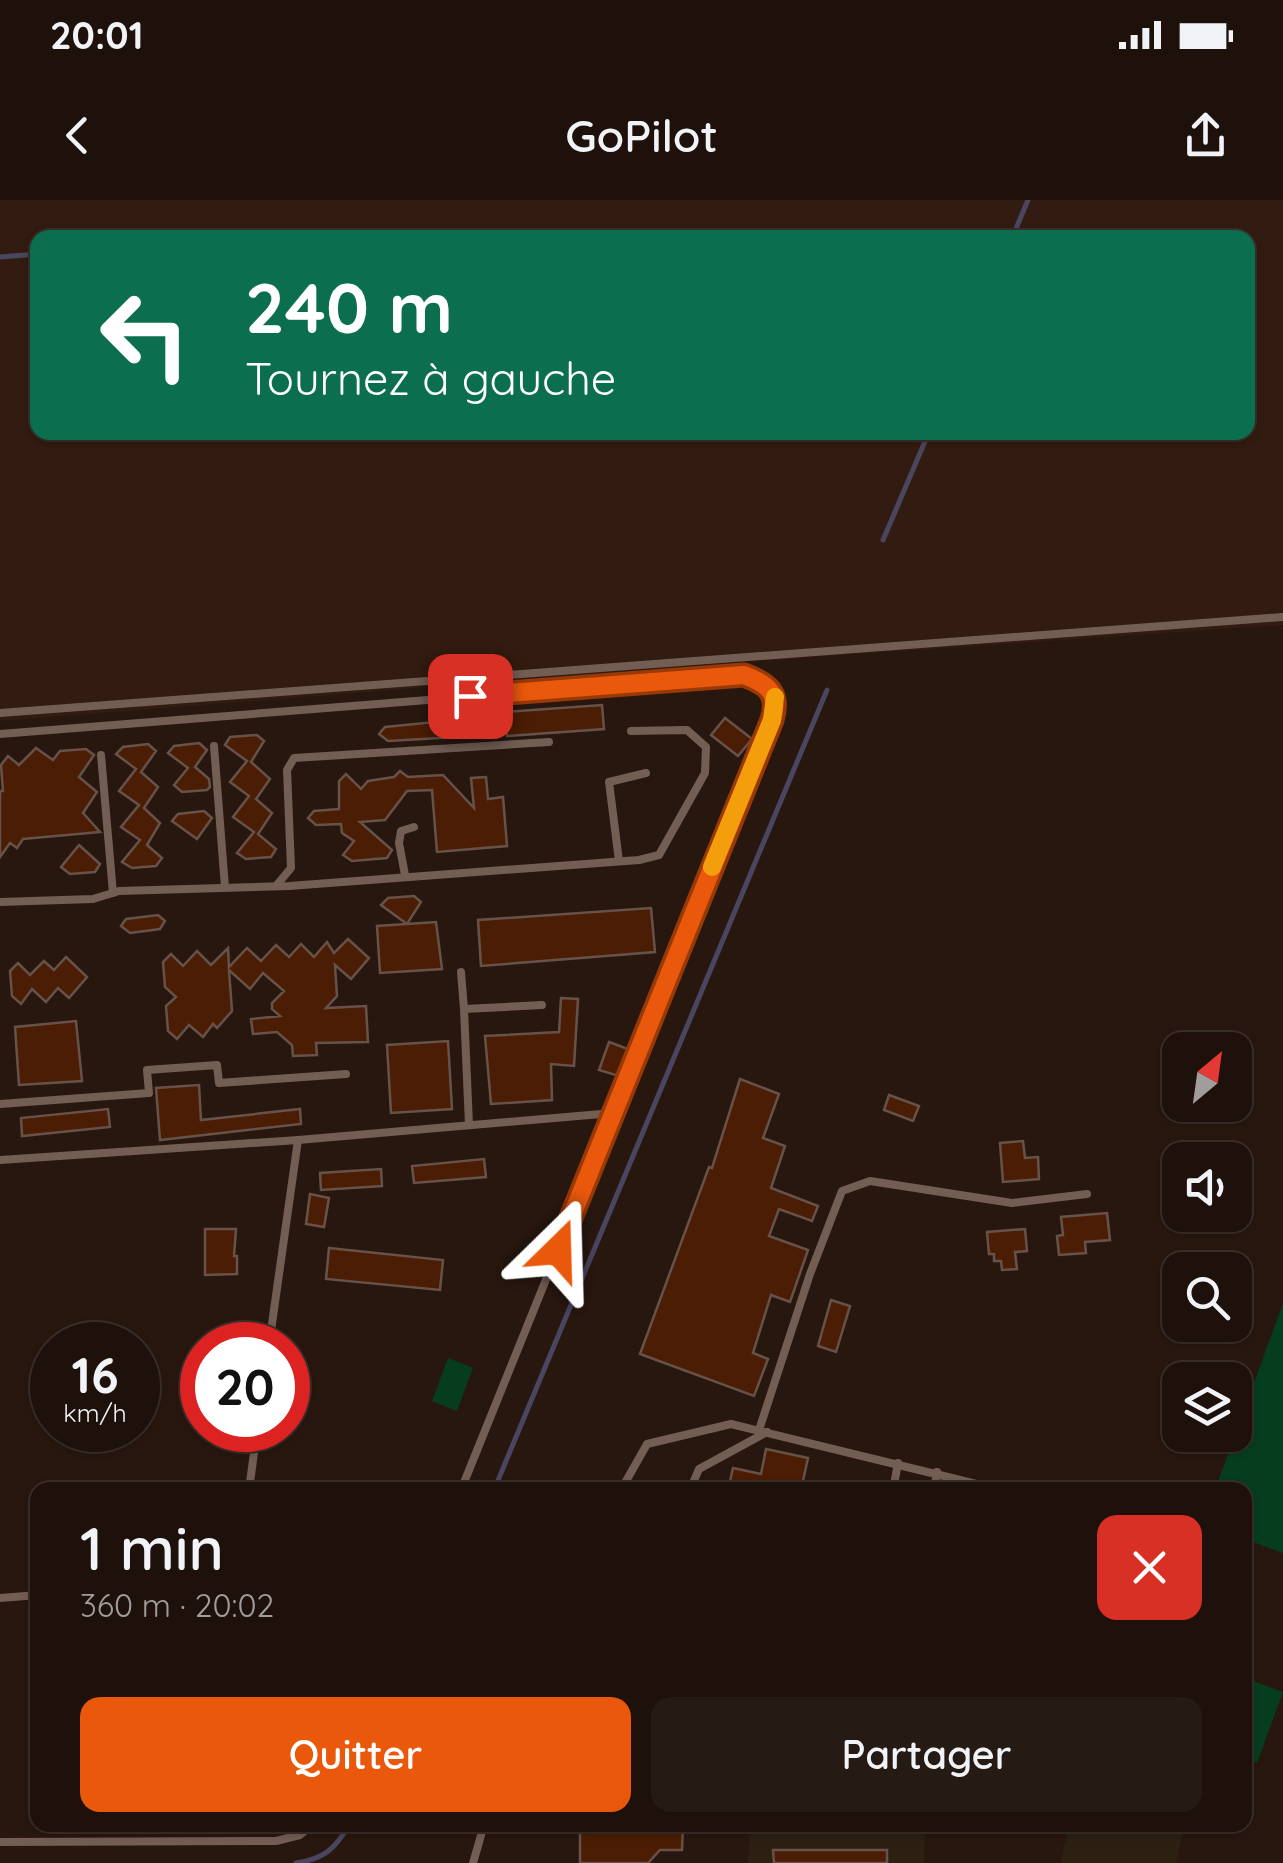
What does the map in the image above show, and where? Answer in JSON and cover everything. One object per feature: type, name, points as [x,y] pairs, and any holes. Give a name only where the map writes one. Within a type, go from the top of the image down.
[{"type":"lane","points":[[0,713],[1283,618]]},
{"type":"lane","points":[[0,734],[744,675],[766,683],[774,695],[772,720],[464,1482]]},
{"type":"lane","points":[[0,902],[276,886],[658,855],[704,774],[706,747],[687,730],[631,731]]},
{"type":"lane","points":[[276,886],[291,868],[287,770],[294,758],[549,742]]},
{"type":"lane","points":[[214,746],[225,888]]},
{"type":"lane","points":[[101,755],[113,893]]},
{"type":"lane","points":[[618,861],[609,782],[646,774]]},
{"type":"lane","points":[[405,874],[399,843],[402,831],[414,826]]},
{"type":"lane","points":[[461,972],[470,1125]]},
{"type":"lane","points":[[464,1010],[542,1005]]},
{"type":"lane","points":[[0,1104],[149,1093],[147,1070],[217,1065],[219,1083],[346,1074]]},
{"type":"lane","points":[[0,1160],[613,1113]]},
{"type":"lane","points":[[272,1322],[298,1140]]},
{"type":"lane","points":[[694,1482],[700,1469],[763,1431],[810,1274],[842,1192],[870,1182],[1012,1203],[1087,1194]]},
{"type":"lane","points":[[625,1482],[648,1444],[731,1424],[972,1482]]},
{"type":"lane","points":[[250,1482],[254,1452]]},
{"type":"lane","points":[[894,1482],[898,1463]]},
{"type":"lane","points":[[936,1482],[938,1472]]},
{"type":"lane","points":[[0,1598],[30,1596]]},
{"type":"lane","points":[[0,1842],[276,1840],[304,1832]]},
{"type":"lane","points":[[473,1863],[482,1832]]},
{"type":"shaded area","points":[[0,200],[1283,200],[1283,625],[812,657],[0,721]]},
{"type":"shaded area","points":[[750,1832],[925,1832],[924,1863],[748,1863]]},
{"type":"shaded area","points":[[1067,1832],[1183,1832],[1176,1863],[1061,1863]]},
{"type":"green space","points":[[1283,1303],[1283,1553],[1252,1542],[1252,1482],[1218,1482],[1229,1452],[1252,1452],[1252,1388]]},
{"type":"green space","points":[[448,1358],[473,1368],[457,1411],[432,1401]]},
{"type":"green space","points":[[1252,1681],[1283,1692],[1257,1763],[1252,1761]]},
{"type":"building","points":[[602,705],[604,729],[507,736],[505,712]]},
{"type":"building","points":[[725,718],[752,739],[738,756],[711,735]]},
{"type":"building","points":[[455,720],[457,737],[388,741],[379,734],[385,727]]},
{"type":"building","points":[[257,735],[264,741],[251,762],[270,779],[256,799],[272,813],[258,834],[276,849],[271,857],[246,859],[237,853],[254,832],[233,817],[249,796],[230,782],[247,761],[225,745],[230,737]]},
{"type":"building","points":[[199,743],[207,750],[195,767],[209,779],[210,787],[182,792],[174,785],[188,768],[168,753],[174,746]]},
{"type":"building","points":[[148,744],[156,751],[141,772],[158,787],[144,808],[160,823],[147,845],[162,858],[156,866],[132,868],[122,862],[140,840],[121,827],[139,805],[119,791],[136,769],[116,754],[123,747]]},
{"type":"building","points":[[36,748],[53,760],[60,751],[86,749],[94,755],[79,777],[97,792],[83,813],[100,832],[23,839],[17,848],[10,843],[0,857],[1,765],[8,756],[19,765]]},
{"type":"building","points":[[400,771],[408,777],[443,775],[474,808],[471,778],[486,777],[488,799],[503,797],[507,846],[437,852],[432,790],[407,791],[385,820],[360,822],[392,850],[387,858],[352,861],[343,855],[354,841],[342,833],[341,824],[316,825],[308,818],[314,811],[339,809],[339,781],[346,774],[361,789],[368,781],[394,777]]},
{"type":"building","points":[[204,811],[212,818],[197,839],[172,821],[178,814]]},
{"type":"building","points":[[79,845],[100,864],[95,872],[70,874],[61,867]]},
{"type":"building","points":[[414,896],[421,902],[407,924],[381,905],[388,898]]},
{"type":"building","points":[[651,908],[655,952],[481,966],[478,920]]},
{"type":"building","points":[[158,915],[165,921],[160,929],[130,933],[121,926],[126,919]]},
{"type":"building","points":[[436,922],[442,969],[380,973],[377,926]]},
{"type":"building","points":[[348,939],[369,958],[351,979],[335,965],[337,996],[326,1008],[366,1006],[368,1042],[316,1043],[317,1055],[293,1056],[292,1045],[277,1032],[253,1034],[251,1019],[280,1016],[272,1009],[272,1003],[284,991],[263,973],[250,989],[229,970],[232,1011],[217,1028],[213,1024],[203,1037],[189,1025],[177,1039],[168,1031],[166,1006],[176,997],[165,987],[163,962],[171,954],[183,966],[197,951],[211,965],[228,948],[229,967],[247,948],[261,961],[276,945],[289,957],[301,944],[314,957],[327,942],[334,953]]},
{"type":"building","points":[[66,957],[87,977],[69,998],[58,988],[46,1002],[32,989],[21,1004],[12,996],[10,971],[18,963],[30,975],[44,961],[54,970]]},
{"type":"building","points":[[561,998],[578,999],[574,1066],[551,1064],[552,1100],[491,1104],[485,1036],[559,1032]]},
{"type":"building","points":[[76,1021],[82,1081],[19,1085],[15,1027]]},
{"type":"building","points":[[448,1041],[452,1109],[391,1113],[387,1045]]},
{"type":"building","points":[[609,1042],[628,1049],[619,1076],[599,1070]]},
{"type":"building","points":[[740,1079],[779,1094],[763,1138],[785,1146],[771,1188],[818,1206],[812,1221],[779,1209],[769,1236],[808,1250],[790,1302],[771,1295],[753,1353],[768,1359],[754,1396],[640,1354],[709,1167],[712,1168]]},
{"type":"building","points":[[199,1085],[201,1120],[300,1109],[301,1124],[160,1140],[156,1088]]},
{"type":"building","points":[[889,1095],[919,1106],[913,1121],[884,1110]]},
{"type":"building","points":[[108,1109],[110,1127],[22,1136],[21,1118]]},
{"type":"building","points":[[1023,1141],[1025,1158],[1038,1157],[1039,1179],[1003,1182],[1000,1143]]},
{"type":"building","points":[[484,1159],[486,1177],[414,1183],[412,1166]]},
{"type":"building","points":[[381,1169],[382,1186],[321,1190],[320,1173]]},
{"type":"building","points":[[310,1194],[329,1198],[324,1227],[306,1224]]},
{"type":"building","points":[[1107,1213],[1110,1240],[1085,1242],[1086,1253],[1059,1255],[1061,1217]]},
{"type":"building","points":[[205,1229],[236,1229],[237,1274],[205,1275]]},
{"type":"building","points":[[1025,1229],[1027,1251],[1015,1252],[1017,1269],[1002,1270],[1001,1261],[994,1261],[994,1254],[989,1254],[987,1232]]},
{"type":"building","points":[[329,1248],[443,1260],[440,1290],[326,1279]]},
{"type":"building","points":[[831,1300],[850,1306],[836,1352],[818,1346]]},
{"type":"building","points":[[766,1449],[808,1458],[803,1482],[730,1482],[733,1468],[761,1474]]},
{"type":"building","points":[[580,1832],[683,1832],[682,1850],[660,1850],[648,1863],[580,1863]]},
{"type":"building","points":[[773,1850],[887,1850],[887,1863],[774,1863]]},
{"type":"waterway","points":[[1015,230],[1028,200]]},
{"type":"waterway","points":[[0,257],[30,255]]},
{"type":"waterway","points":[[883,540],[926,440]]},
{"type":"waterway","points":[[497,1482],[827,690]]},
{"type":"waterway","points":[[296,1863],[328,1852],[344,1832]]},
{"type":"slow traffic","points":[[712,867],[772,720],[775,697]]},
{"type":"route","points":[[470,696],[744,675],[766,683],[776,706],[558,1250]]}]
